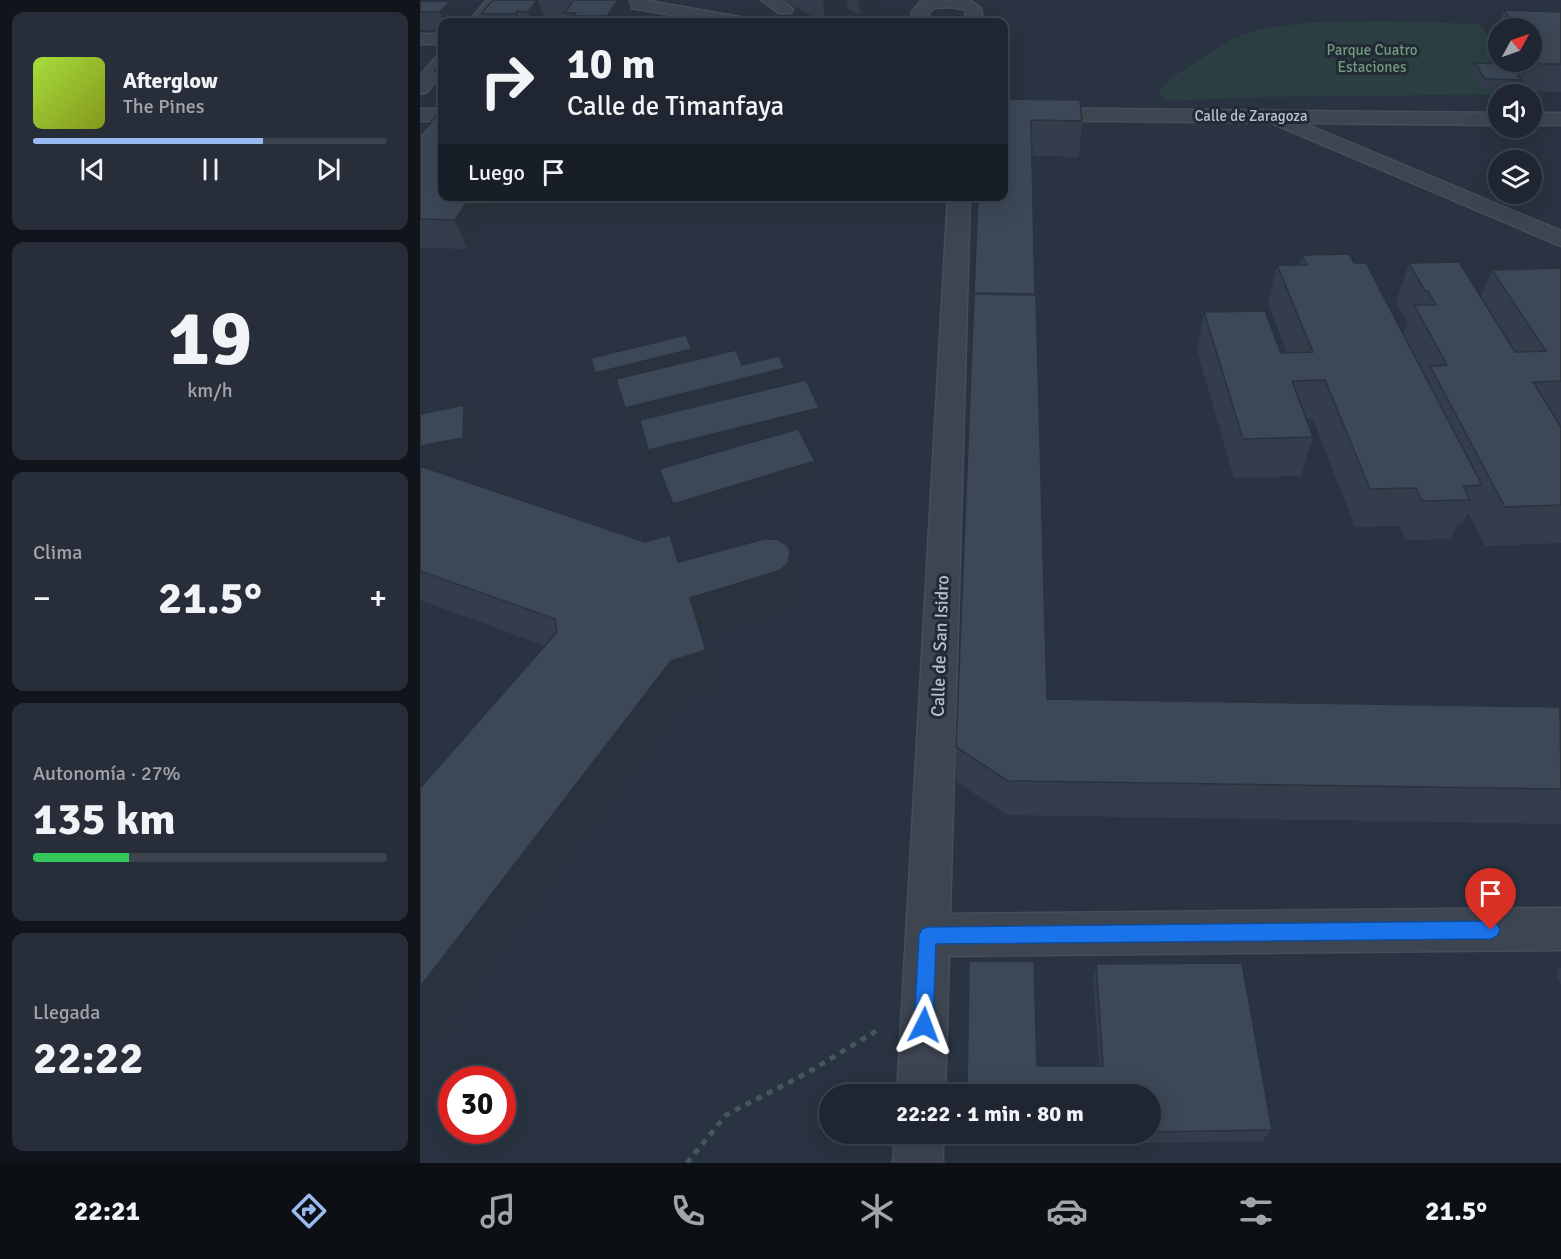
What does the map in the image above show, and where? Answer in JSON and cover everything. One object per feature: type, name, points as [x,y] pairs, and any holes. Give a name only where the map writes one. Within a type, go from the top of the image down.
[{"type":"street","points":[[480,18],[496,0]]},
{"type":"street","points":[[614,0],[717,18]]},
{"type":"street","points":[[769,0],[785,9]]},
{"type":"street","points":[[904,0],[922,15],[928,4],[957,0],[974,8],[974,18]]},
{"type":"street","points":[[420,39],[438,39]]},
{"type":"street","points":[[420,88],[438,67]]},
{"type":"street","name":"Calle de Zaragoza","points":[[1008,114],[1488,118]]},
{"type":"street","points":[[420,115],[438,115]]},
{"type":"street","points":[[1274,117],[1561,239]]},
{"type":"street","points":[[1542,119],[1561,119]]},
{"type":"street","name":"Calle de San Isidro","points":[[921,1084],[959,201]]},
{"type":"street","points":[[928,935],[1561,929]]},
{"type":"street","points":[[918,1163],[919,1144]]},
{"type":"path","points":[[687,1163],[726,1115],[805,1074],[925,1002]]},
{"type":"green space","name":"Parque Cuatro Estaciones","points":[[1383,21],[1480,24],[1488,36],[1488,72],[1512,72],[1520,84],[1488,84],[1488,94],[1259,97],[1167,101],[1158,94],[1169,79],[1234,38],[1263,28],[1306,23]]},
{"type":"building","points":[[493,0],[537,0],[528,12],[481,14]]},
{"type":"building","points":[[574,0],[618,0],[607,16],[574,16],[576,13],[564,13]]},
{"type":"building","points":[[420,1],[450,1],[440,12],[420,12]]},
{"type":"building","points":[[1504,10],[1561,12],[1561,64],[1542,64],[1542,18],[1509,18]]},
{"type":"building","points":[[1475,63],[1488,63],[1488,72],[1516,72],[1521,80],[1485,79]]},
{"type":"building","points":[[1008,99],[1080,100],[1082,121],[1031,120],[1035,294],[974,293],[978,201],[1008,201]]},
{"type":"building","points":[[438,114],[438,201],[468,201],[455,220],[420,219],[420,135]]},
{"type":"building","points":[[1349,254],[1354,263],[1366,263],[1482,485],[1463,486],[1470,500],[1422,501],[1416,488],[1370,489],[1325,380],[1292,381],[1313,437],[1243,439],[1204,312],[1265,311],[1281,353],[1313,352],[1277,265],[1307,265],[1302,255]]},
{"type":"building","points":[[1459,262],[1515,352],[1546,351],[1492,270],[1561,268],[1561,381],[1533,382],[1561,427],[1561,505],[1505,507],[1430,366],[1447,365],[1414,305],[1436,305],[1409,263]]},
{"type":"building","points":[[974,294],[1036,295],[1047,699],[1560,707],[1561,789],[1008,781],[956,747]]},
{"type":"building","points":[[686,335],[692,349],[595,373],[591,358]]},
{"type":"building","points":[[736,350],[742,365],[779,356],[785,368],[625,408],[616,379]]},
{"type":"building","points":[[806,380],[819,408],[648,450],[640,420]]},
{"type":"building","points":[[464,405],[463,438],[420,446],[420,414]]},
{"type":"building","points":[[798,429],[815,461],[673,504],[659,469]]},
{"type":"building","points":[[420,466],[645,542],[670,535],[678,562],[764,539],[776,539],[787,545],[790,551],[788,563],[781,570],[690,598],[706,650],[671,661],[420,987],[420,788],[557,632],[555,619],[420,571]]},
{"type":"building","points":[[969,961],[1034,961],[1037,1066],[1103,1066],[1096,964],[1242,963],[1272,1130],[1161,1132],[1161,1084],[967,1084]]},
{"type":"route","points":[[924,1025],[928,935],[1491,930]]}]
